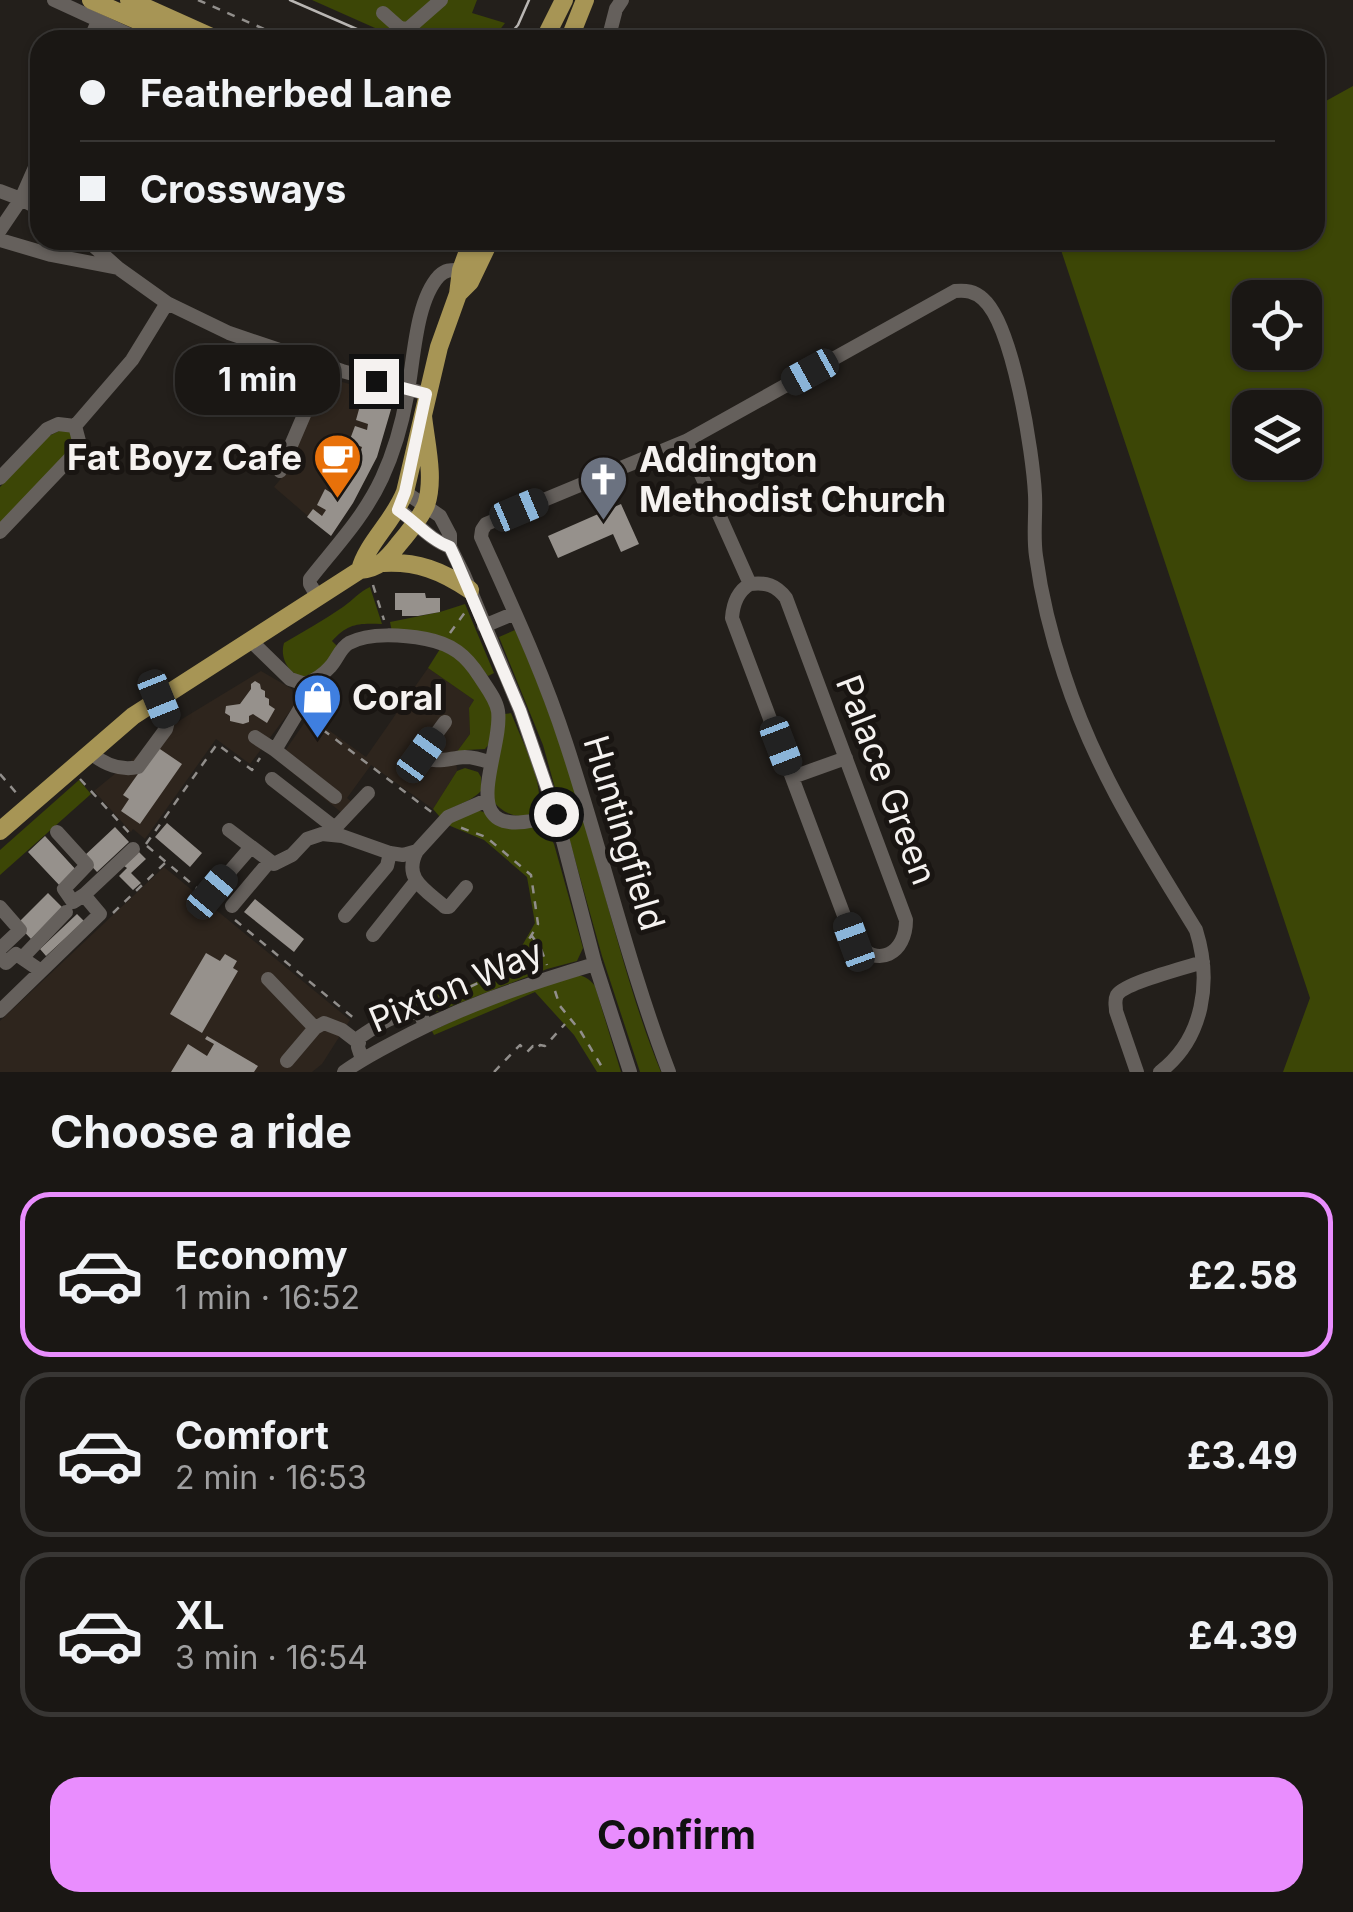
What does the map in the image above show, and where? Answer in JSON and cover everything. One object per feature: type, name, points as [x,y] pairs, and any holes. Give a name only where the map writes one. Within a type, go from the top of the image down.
[{"type":"main road","points":[[91,0],[159,30]]},
{"type":"main road","points":[[129,0],[196,30]]},
{"type":"main road","points":[[573,30],[585,0]]},
{"type":"main road","points":[[549,30],[560,6]]},
{"type":"main road","points":[[0,831],[133,716],[318,596],[366,576],[383,562],[421,513],[430,479],[418,392],[458,294],[464,250]]},
{"type":"main road","points":[[458,294],[470,282],[485,250]]},
{"type":"main road","points":[[366,576],[363,558],[402,501],[423,416]]},
{"type":"main road","points":[[383,562],[442,572],[472,595]]},
{"type":"street","points":[[54,0],[118,30]]},
{"type":"street","points":[[383,13],[401,29],[409,28],[440,0]]},
{"type":"street","points":[[611,30],[622,0]]},
{"type":"street","points":[[94,30],[98,21]]},
{"type":"street","points":[[0,230],[30,179]]},
{"type":"street","points":[[0,190],[30,203]]},
{"type":"street","points":[[0,240],[30,249]]},
{"type":"street","points":[[34,250],[118,268]]},
{"type":"street","points":[[98,250],[167,303],[230,333],[418,392]]},
{"type":"street","points":[[318,596],[310,579],[350,532],[380,482],[418,392],[420,324],[431,290],[447,270],[461,270]]},
{"type":"street","name":"Huntingfield","points":[[669,1072],[564,738],[482,530],[486,524],[686,440],[955,291],[972,292],[986,301],[1012,356],[1035,493],[1036,554],[1063,671],[1105,776],[1196,930],[1203,962]]},
{"type":"street","points":[[76,426],[132,360],[167,303]]},
{"type":"street","points":[[280,470],[321,364]]},
{"type":"street","points":[[0,478],[47,429],[58,424],[76,426]]},
{"type":"street","points":[[0,532],[76,452],[80,441],[76,426]]},
{"type":"street","points":[[686,440],[750,584]]},
{"type":"street","points":[[402,501],[421,513],[440,516],[520,710],[556,814],[595,964],[630,1072]]},
{"type":"street","name":"Palace Green","points":[[750,584],[769,584],[786,598],[906,920],[905,937],[893,953],[869,954],[854,942],[732,618],[738,596],[750,584]]},
{"type":"street","points":[[484,626],[515,613]]},
{"type":"street","points":[[250,640],[290,679],[305,684],[331,666],[350,642],[373,636],[444,642],[466,658],[496,702],[499,727],[487,800],[490,810],[502,820],[516,822],[556,814]]},
{"type":"street","points":[[305,684],[307,696],[298,711],[266,744],[335,797]]},
{"type":"street","points":[[91,753],[114,766],[138,766],[166,728],[168,721],[159,699]]},
{"type":"street","points":[[445,722],[421,756],[439,761],[466,757],[492,763]]},
{"type":"street","points":[[793,777],[846,758]]},
{"type":"street","points":[[272,779],[334,831],[390,853],[418,851]]},
{"type":"street","points":[[229,830],[274,864],[292,855],[313,836],[334,831],[368,793]]},
{"type":"street","points":[[466,887],[445,907],[416,881],[412,866],[418,851],[443,822],[487,800]]},
{"type":"street","points":[[57,832],[87,865],[64,889],[73,902],[139,847]]},
{"type":"street","points":[[212,892],[251,847]]},
{"type":"street","points":[[345,916],[386,866],[390,853]]},
{"type":"street","points":[[232,906],[269,862]]},
{"type":"street","points":[[374,935],[416,881]]},
{"type":"street","points":[[0,1011],[100,914],[84,895]]},
{"type":"street","points":[[0,907],[20,930],[0,949]]},
{"type":"street","points":[[22,958],[66,912]]},
{"type":"street","points":[[0,958],[6,963],[16,954],[41,971]]},
{"type":"street","points":[[1137,1072],[1116,1007],[1118,995],[1131,985],[1203,962],[1204,989],[1192,1035],[1175,1061],[1160,1072]]},
{"type":"street","name":"Pixton Way","points":[[344,1072],[425,1025],[510,989],[595,964]]},
{"type":"street","points":[[268,978],[315,1028]]},
{"type":"street","points":[[362,1059],[360,1037],[369,1031],[412,1011],[420,1013],[425,1025]]},
{"type":"street","points":[[287,1061],[324,1023],[359,1042]]},
{"type":"path","points":[[198,0],[266,30]]},
{"type":"path","points":[[366,576],[389,637]]},
{"type":"path","points":[[444,642],[472,595]]},
{"type":"path","points":[[298,711],[443,822],[486,837],[531,876],[538,924],[512,968],[465,989],[412,1003],[412,1011]]},
{"type":"path","points":[[139,847],[217,744],[252,770],[266,744]]},
{"type":"path","points":[[0,774],[14,791]]},
{"type":"path","points":[[100,914],[112,914],[166,862]]},
{"type":"path","points":[[531,935],[548,969]]},
{"type":"path","points":[[553,984],[560,1006],[605,1072]]},
{"type":"path","points":[[494,1072],[520,1045],[528,1052],[534,1046],[545,1046],[565,1024]]},
{"type":"shaded area","points":[[325,377],[394,397],[377,457],[331,536],[274,487],[288,470]]},
{"type":"shaded area","points":[[428,668],[474,700],[469,708],[470,734],[456,753],[457,771],[433,809],[371,765],[347,798],[352,802],[342,813],[278,761],[309,716],[366,757]]},
{"type":"shaded area","points":[[261,671],[292,689],[294,706],[250,764],[216,739],[145,839],[133,829],[131,832],[94,791],[182,719]]},
{"type":"shaded area","points":[[164,867],[350,1020],[322,1064],[312,1072],[0,1072],[0,1021]]},
{"type":"green space","points":[[312,0],[477,0],[472,13],[505,23],[500,30],[380,30]]},
{"type":"green space","points":[[1353,86],[1353,1072],[1283,1072],[1310,998],[1061,250],[1325,250],[1325,101]]},
{"type":"green space","points":[[61,430],[72,434],[74,445],[0,524],[0,487],[49,436]]},
{"type":"green space","points":[[370,587],[382,624],[360,624],[343,631],[332,641],[337,646],[316,673],[302,676],[290,670],[284,657],[284,643]]},
{"type":"green space","points":[[465,604],[494,673],[488,676],[467,652],[447,639],[392,632],[390,622]]},
{"type":"green space","points":[[515,630],[562,751],[635,999],[661,1072],[640,1072],[602,956],[543,745],[499,637]]},
{"type":"green space","points":[[440,649],[464,662],[490,703],[494,726],[485,749],[456,753],[470,734],[469,708],[474,700],[428,668]]},
{"type":"green space","points":[[511,713],[536,778],[539,797],[532,812],[519,816],[504,811],[492,799],[505,714]]},
{"type":"green space","points":[[465,768],[478,772],[481,791],[440,817],[433,809],[457,771]]},
{"type":"green space","points":[[79,780],[91,794],[0,875],[0,850]]},
{"type":"green space","points":[[477,810],[549,835],[583,948],[577,961],[426,1016],[412,1000],[465,987],[510,967],[535,923],[527,877],[484,840],[448,825]]},
{"type":"green space","points":[[573,975],[586,978],[595,986],[621,1072],[597,1072],[574,1035],[535,992],[434,1035],[432,1031],[474,1011]]},
{"type":"building","points":[[361,402],[392,406],[377,457],[331,536],[307,517],[313,509],[322,516],[326,510],[317,505],[325,489],[336,496],[340,490],[329,483],[338,468],[348,475],[351,470],[340,463],[348,448],[359,454],[361,450],[362,447],[349,442],[355,426],[367,430],[368,424],[356,420]]},
{"type":"building","name":"Addington Methodist Church","points":[[621,504],[639,544],[621,552],[613,534],[558,558],[548,536]]},
{"type":"building","points":[[395,593],[425,593],[426,598],[440,598],[440,612],[402,616],[402,610],[395,610]]},
{"type":"building","points":[[255,681],[275,709],[267,723],[253,714],[243,724],[230,721],[226,706],[240,704]]},
{"type":"building","points":[[157,747],[182,764],[140,824],[121,811],[129,799],[123,795]]},
{"type":"building","points":[[167,823],[202,853],[190,867],[155,837]]},
{"type":"building","points":[[115,827],[129,842],[97,872],[83,857]]},
{"type":"building","points":[[45,836],[78,872],[61,887],[28,852]]},
{"type":"building","points":[[139,852],[146,859],[131,873],[141,883],[133,890],[119,876]]},
{"type":"building","points":[[48,893],[63,908],[31,939],[17,924]]},
{"type":"building","points":[[255,899],[304,939],[294,952],[244,912]]},
{"type":"building","points":[[77,914],[84,921],[46,956],[40,949]]},
{"type":"building","points":[[206,953],[220,961],[225,954],[237,961],[233,968],[238,971],[202,1033],[170,1014]]},
{"type":"building","points":[[207,1036],[258,1066],[254,1072],[171,1072],[188,1044],[207,1056],[214,1044],[205,1039]]},
{"type":"tram line","points":[[290,0],[359,30]]},
{"type":"tram line","points":[[514,30],[529,0]]},
{"type":"place","name":"Fat Boyz Cafe","points":[[337,500]]},
{"type":"place","name":"Addington Methodist Church","points":[[604,522]]},
{"type":"place","name":"Coral","points":[[317,740]]},
{"type":"route","points":[[376,381],[426,394],[398,510],[436,542],[450,547],[520,710],[556,814]]}]
